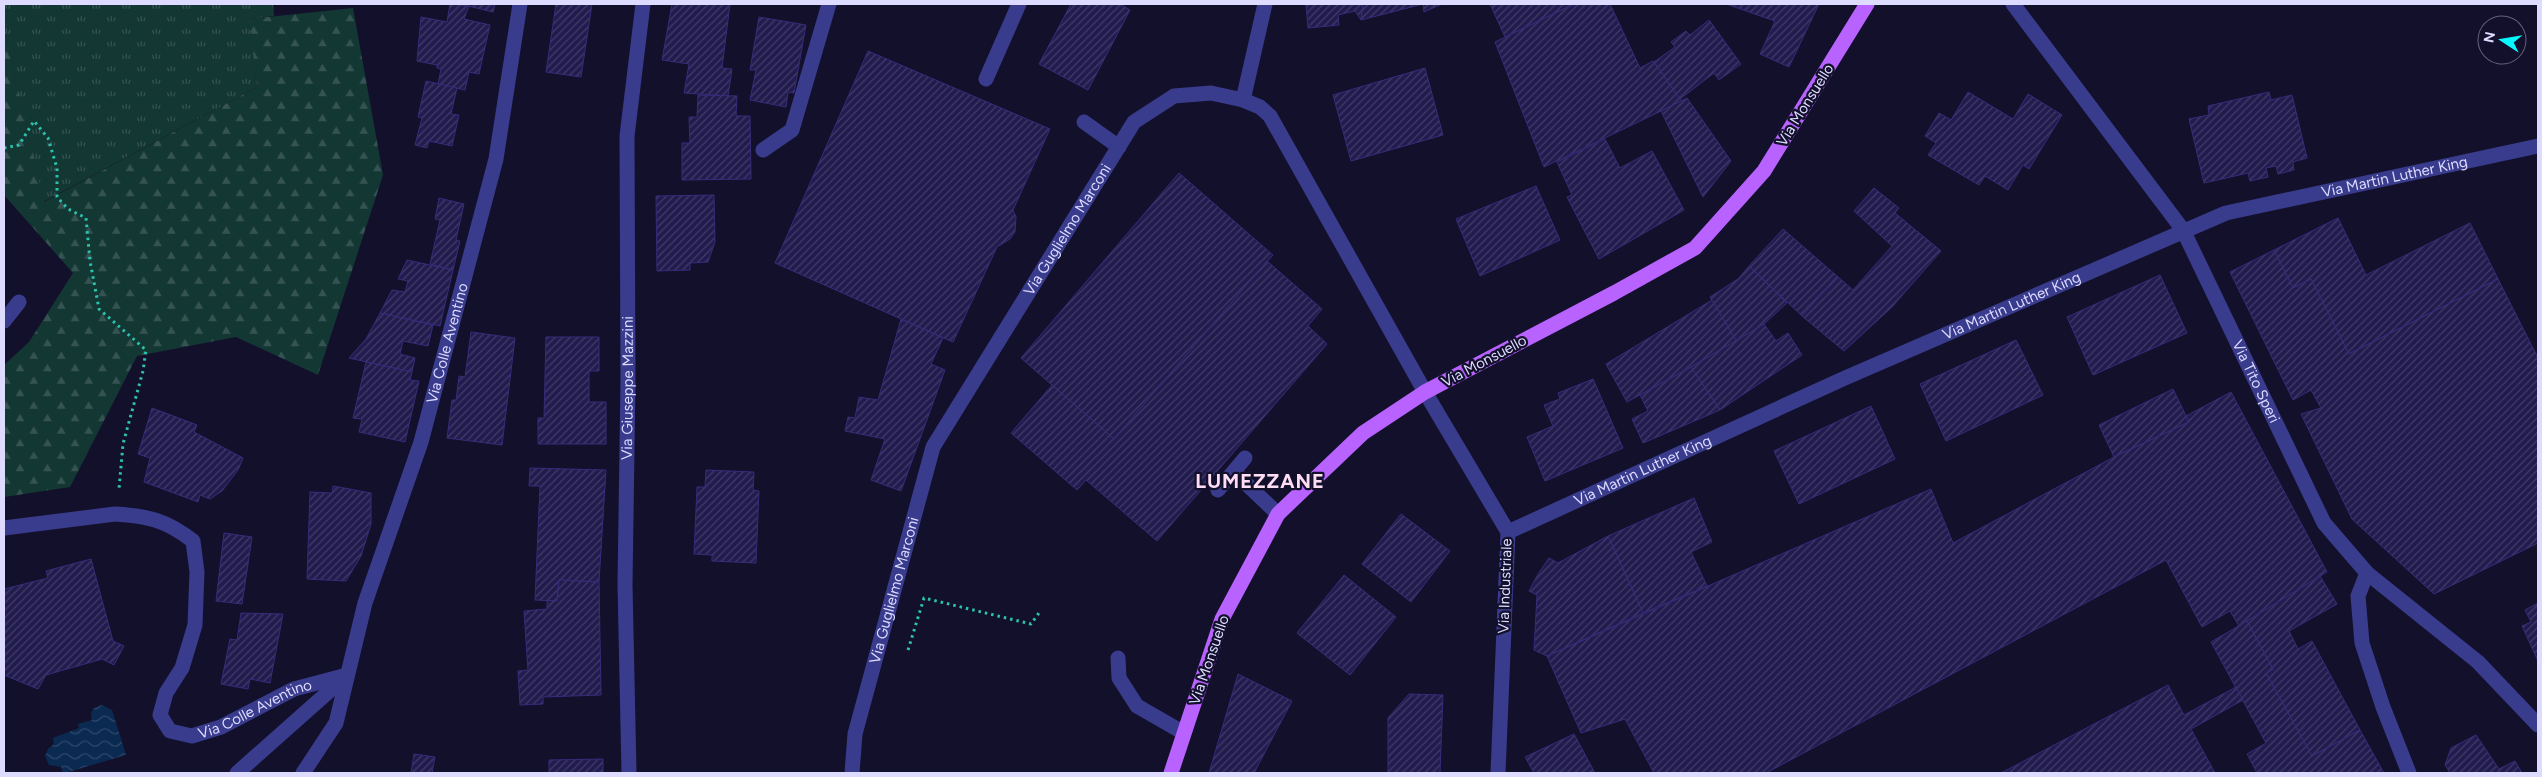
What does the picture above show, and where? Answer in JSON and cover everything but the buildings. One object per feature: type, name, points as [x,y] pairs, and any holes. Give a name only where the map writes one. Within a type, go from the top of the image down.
[{"type":"main road","name":"Via Monsuello","points":[[1171,773],[1222,619],[1278,514],[1363,433],[1425,392],[1695,248],[1764,171],[1867,4]]},
{"type":"street","name":"Via Colle Aventino","points":[[237,773],[347,675],[365,602],[421,442],[496,159],[520,4]]},
{"type":"street","name":"Via Giuseppe Mazzini","points":[[629,773],[624,586],[628,379],[627,136],[643,4]]},
{"type":"street","points":[[763,150],[792,130],[829,4]]},
{"type":"street","points":[[986,79],[1019,4]]},
{"type":"street","points":[[1242,100],[1265,4]]},
{"type":"street","name":"Via Tito Speri","points":[[2013,4],[2183,230],[2324,523],[2367,573],[2478,662],[2538,725]]},
{"type":"street","name":"Via Guglielmo Marconi","points":[[852,773],[855,734],[933,447],[1134,122],[1174,96],[1211,93],[1242,100],[1260,107],[1270,116],[1425,392]]},
{"type":"street","points":[[1084,122],[1119,147]]},
{"type":"street","name":"Via Martin Luther King","points":[[1508,532],[1845,378],[2226,212],[2538,146]]},
{"type":"street","points":[[4,320],[19,302]]},
{"type":"street","name":"Via Industriale","points":[[1425,392],[1508,532],[1498,773]]},
{"type":"street","points":[[1218,490],[1244,458]]},
{"type":"street","points":[[1234,472],[1278,514]]},
{"type":"street","name":"Via Colle Aventino","points":[[4,528],[114,514],[132,515],[155,518],[177,529],[193,541],[197,572],[195,625],[182,668],[166,693],[160,715],[170,731],[192,736],[221,728],[294,689],[347,675]]},
{"type":"street","points":[[2367,573],[2358,596],[2362,643],[2382,707],[2410,773]]},
{"type":"street","points":[[1118,658],[1119,678],[1136,706],[1184,733]]},
{"type":"street","points":[[303,773],[336,723],[347,675]]},
{"type":"path","points":[[4,148],[19,145],[34,121],[48,138],[57,168],[57,197],[68,210],[86,218],[90,261],[99,309],[146,350],[143,371],[123,444],[120,481]]},
{"type":"path","points":[[876,656],[904,664],[924,598],[1031,624],[1041,610]]},
{"type":"green space","points":[[4,4],[273,4],[274,16],[250,19],[257,87],[43,202],[4,26]]},
{"type":"green space","points":[[353,8],[383,175],[318,375],[236,337],[137,356],[70,487],[4,497],[4,365],[29,342],[73,273],[4,195],[4,26],[44,202],[257,87],[249,19]]},
{"type":"water","points":[[102,705],[112,710],[126,755],[65,773],[63,773],[61,767],[49,765],[45,756],[48,749],[54,744],[53,738],[79,728],[78,724],[92,720],[91,713],[94,708]]},
{"type":"district","name":"LUMEZZANE","points":[[1260,481]]}]
